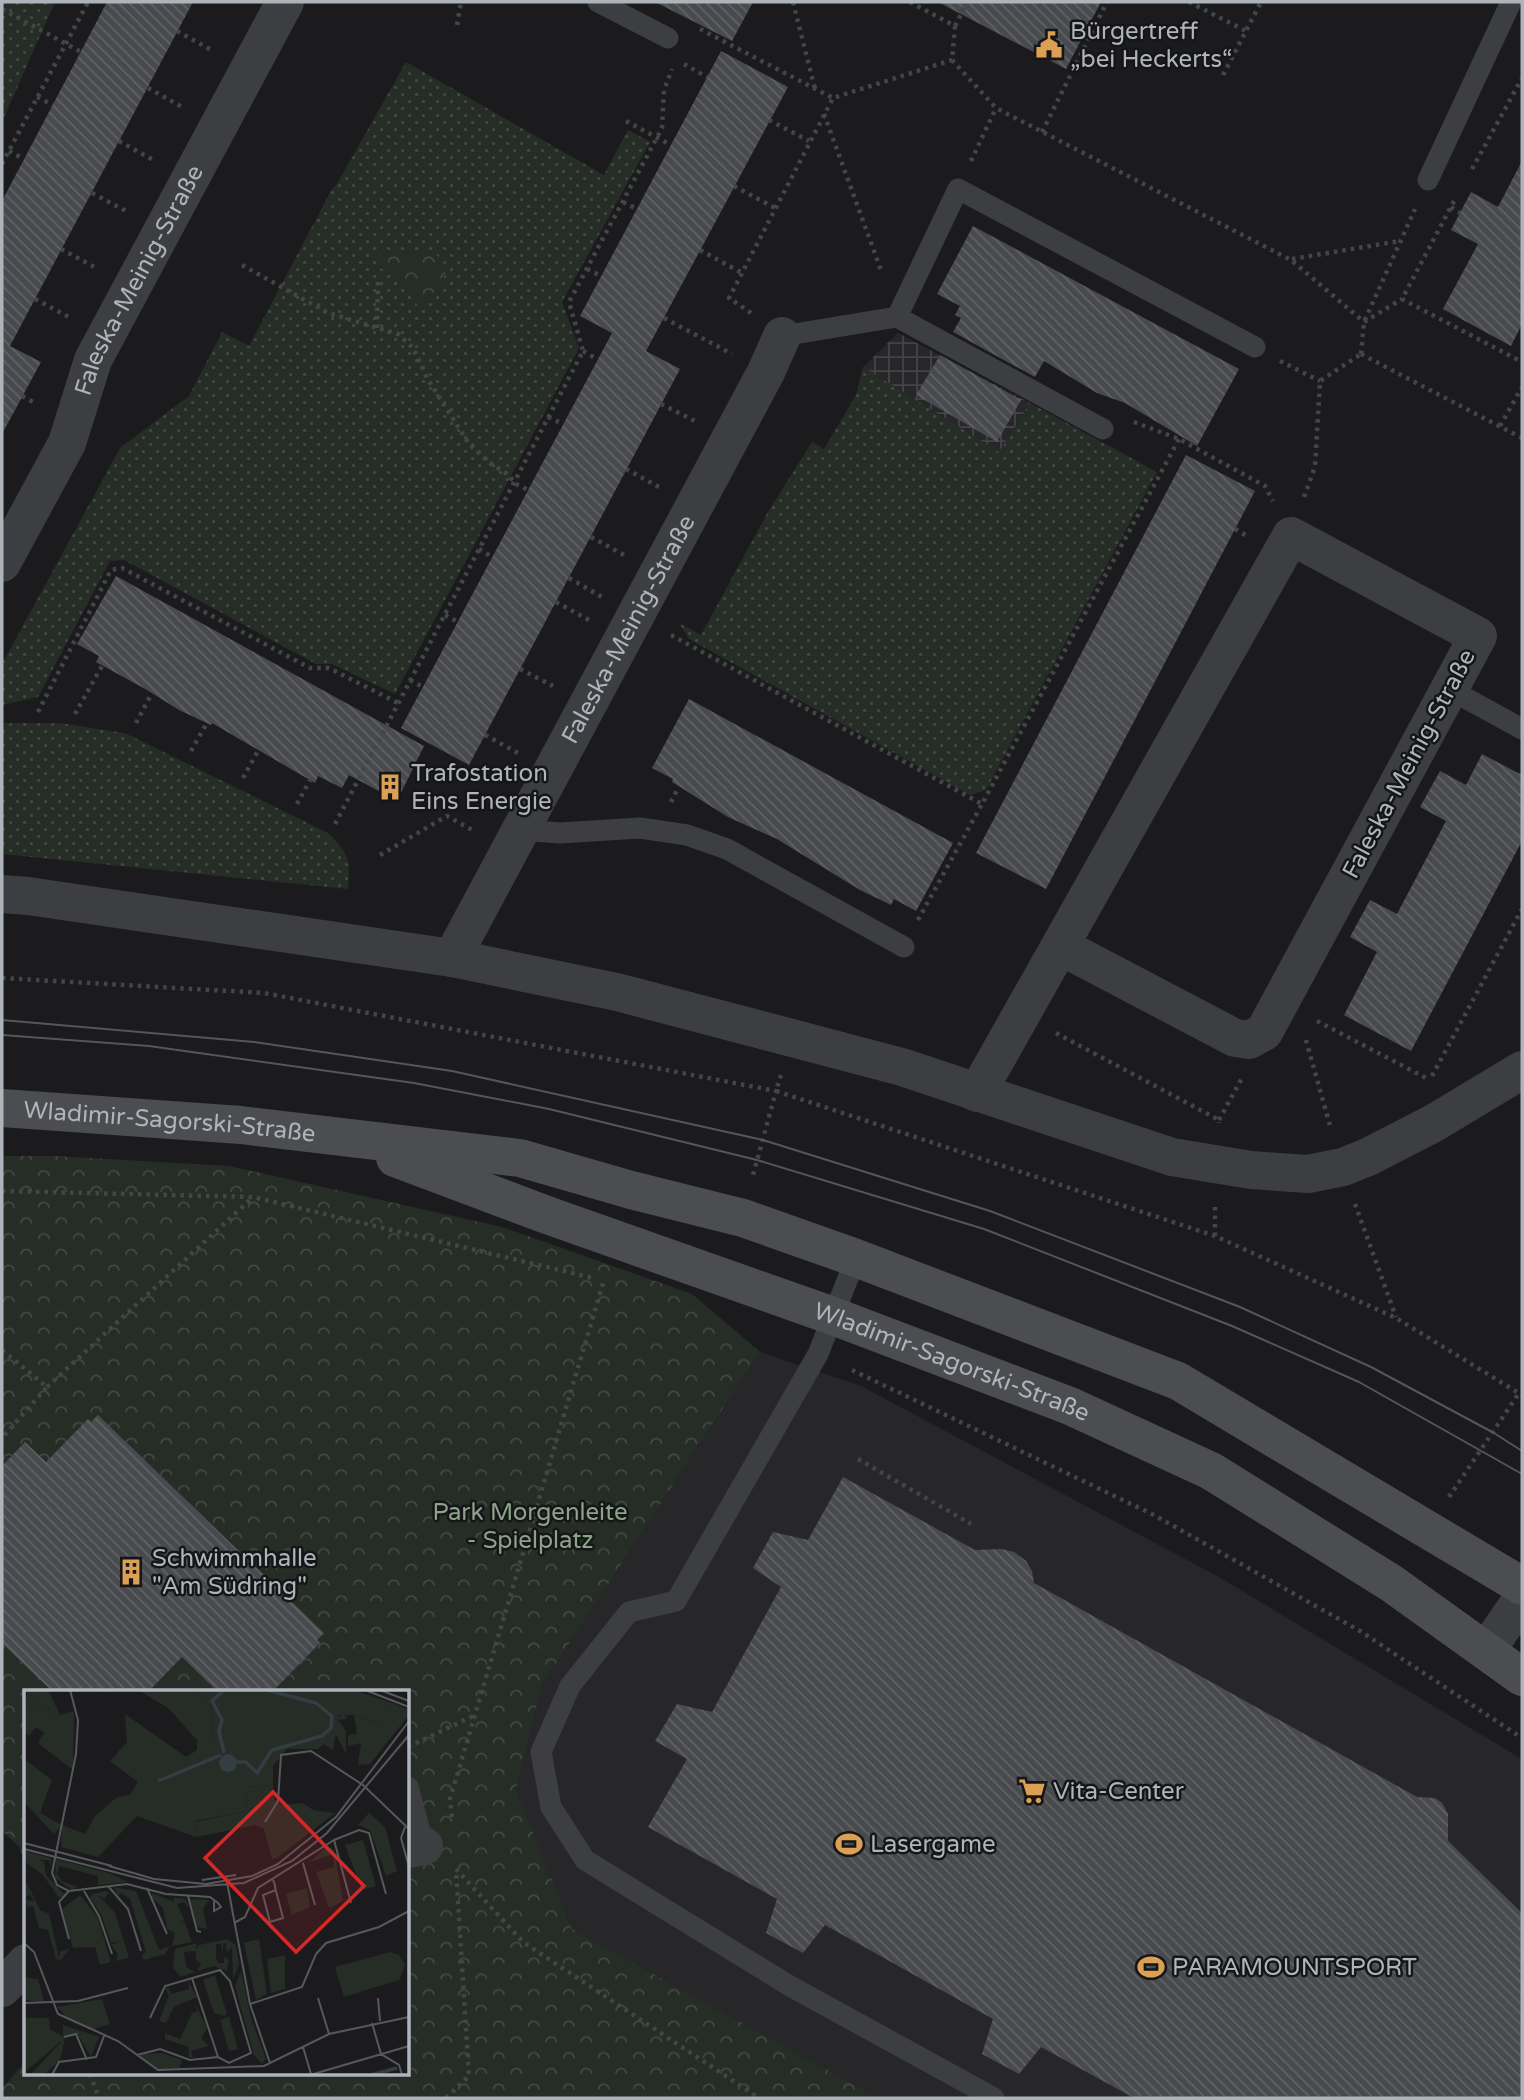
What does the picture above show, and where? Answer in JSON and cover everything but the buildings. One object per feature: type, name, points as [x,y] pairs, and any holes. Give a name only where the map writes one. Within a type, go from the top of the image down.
[{"type":"main road","name":"Wladimir-Sagorski-Straße","points":[[2,1108],[241,1125],[520,1158],[743,1218],[856,1258],[1178,1381],[1522,1586]]},
{"type":"main road","name":"Wladimir-Sagorski-Straße","points":[[337,1137],[833,1316],[1070,1406],[1211,1471],[1391,1583],[1522,1677]]},
{"type":"street","name":"Faleska-Meinig-Straße","points":[[2,563],[67,443],[93,360],[285,2]]},
{"type":"street","name":"Faleska-Meinig-Straße","points":[[452,958],[766,372],[782,336]]},
{"type":"street","name":"Faleska-Meinig-Straße","points":[[1060,946],[1235,1038],[1249,1040],[1265,1032],[1293,998],[1478,636],[1291,536]]},
{"type":"street","points":[[977,1093],[1291,536]]},
{"type":"street","points":[[2,894],[452,958],[617,992],[902,1067],[1172,1157],[1262,1171],[1308,1174],[1342,1167],[1368,1157],[1454,1111],[1522,1070]]},
{"type":"street","points":[[1486,1651],[1522,1598]]},
{"type":"street","points":[[2,1988],[24,1965]]},
{"type":"lane","points":[[598,2],[668,38]]},
{"type":"lane","points":[[1428,180],[1511,2]]},
{"type":"lane","points":[[897,317],[958,190],[1255,347]]},
{"type":"lane","points":[[782,336],[897,317],[1103,429]]},
{"type":"lane","points":[[1449,689],[1522,729]]},
{"type":"lane","points":[[520,830],[561,833],[640,828],[687,835],[727,849],[904,947]]},
{"type":"lane","points":[[856,1258],[818,1354],[676,1601],[629,1612],[570,1686],[541,1752],[551,1807],[585,1860],[790,1986],[994,2098]]},
{"type":"lane","points":[[410,1791],[435,1844]]},
{"type":"path","points":[[2,164],[88,2]]},
{"type":"path","points":[[457,25],[461,2]]},
{"type":"path","points":[[793,2],[815,89]]},
{"type":"path","points":[[910,2],[955,26]]},
{"type":"path","points":[[967,2],[955,26],[952,60],[996,108],[1291,260],[1364,322]]},
{"type":"path","points":[[1042,132],[1107,2]]},
{"type":"path","points":[[1189,2],[1246,31]]},
{"type":"path","points":[[1223,75],[1261,2]]},
{"type":"path","points":[[2,9],[80,52]]},
{"type":"path","points":[[177,31],[189,38]]},
{"type":"path","points":[[731,44],[833,98]]},
{"type":"path","points":[[335,824],[583,351],[569,302],[662,128],[664,90],[676,60]]},
{"type":"path","points":[[782,336],[729,298],[833,98],[952,60]]},
{"type":"path","points":[[696,71],[708,77]]},
{"type":"path","points":[[1470,172],[1522,78]]},
{"type":"path","points":[[148,88],[166,98]]},
{"type":"path","points":[[37,97],[52,105]]},
{"type":"path","points":[[969,166],[996,108]]},
{"type":"path","points":[[824,113],[897,317]]},
{"type":"path","points":[[769,120],[809,141]]},
{"type":"path","points":[[625,121],[671,145]]},
{"type":"path","points":[[119,141],[139,152]]},
{"type":"path","points":[[9,151],[24,159]]},
{"type":"path","points":[[734,186],[775,208]]},
{"type":"path","points":[[92,193],[115,205]]},
{"type":"path","points":[[1364,322],[1402,299],[1457,195]]},
{"type":"path","points":[[623,202],[637,209]]},
{"type":"path","points":[[1361,354],[1364,322],[1417,204]]},
{"type":"path","points":[[1291,260],[1400,241]]},
{"type":"path","points":[[61,250],[74,256]]},
{"type":"path","points":[[700,250],[743,273]]},
{"type":"path","points":[[242,265],[328,313],[398,334],[413,348],[427,378],[469,444],[489,463],[509,475],[514,483],[528,490]]},
{"type":"path","points":[[587,269],[601,276]]},
{"type":"path","points":[[377,328],[378,279]]},
{"type":"path","points":[[35,299],[54,309]]},
{"type":"path","points":[[1402,299],[1522,362]]},
{"type":"path","points":[[664,318],[766,372]]},
{"type":"path","points":[[1255,347],[1320,382]]},
{"type":"path","points":[[583,351],[597,359]]},
{"type":"path","points":[[1320,382],[1361,354]]},
{"type":"path","points":[[1361,354],[1522,438]]},
{"type":"path","points":[[1291,536],[1315,467],[1320,382]]},
{"type":"path","points":[[1500,426],[1522,387]]},
{"type":"path","points":[[661,404],[696,422]]},
{"type":"path","points":[[1103,429],[1112,415],[1169,432],[1265,486],[1291,536]]},
{"type":"path","points":[[548,417],[563,424]]},
{"type":"path","points":[[914,928],[1179,439]]},
{"type":"path","points":[[626,469],[647,480]]},
{"type":"path","points":[[591,537],[599,541]]},
{"type":"path","points":[[479,550],[492,557]]},
{"type":"path","points":[[38,712],[111,570],[122,568],[310,668],[330,668],[398,703]]},
{"type":"path","points":[[569,578],[579,584]]},
{"type":"path","points":[[556,602],[570,610]]},
{"type":"path","points":[[445,615],[458,622]]},
{"type":"path","points":[[635,615],[982,804]]},
{"type":"path","points":[[75,715],[102,666]]},
{"type":"path","points":[[520,669],[533,676]]},
{"type":"path","points":[[410,680],[423,687]]},
{"type":"path","points":[[136,723],[152,694]]},
{"type":"path","points":[[191,751],[206,723]]},
{"type":"path","points":[[485,735],[495,740]]},
{"type":"path","points":[[243,778],[258,751]]},
{"type":"path","points":[[297,804],[310,780]]},
{"type":"path","points":[[674,796],[677,790]]},
{"type":"path","points":[[380,855],[447,817]]},
{"type":"path","points":[[1430,1080],[1522,909]]},
{"type":"path","points":[[2,978],[264,993],[776,1091],[1215,1236],[1396,1318],[1522,1395]]},
{"type":"path","points":[[1293,998],[1430,1080],[1454,1111]]},
{"type":"path","points":[[1293,998],[1342,1167],[1396,1318]]},
{"type":"path","points":[[776,1091],[791,1038]]},
{"type":"path","points":[[2,1191],[253,1197],[604,1280],[435,1844]]},
{"type":"path","points":[[2,1438],[47,1387],[253,1197]]},
{"type":"path","points":[[2,1350],[47,1387]]},
{"type":"path","points":[[818,1354],[1154,1515],[1360,1631],[1522,1738]]},
{"type":"path","points":[[858,1459],[971,1524]]},
{"type":"path","points":[[410,1746],[475,1715]]},
{"type":"path","points":[[435,1844],[523,1942],[759,2098]]},
{"type":"path","points":[[435,1844],[456,1869],[469,2076],[446,2098]]},
{"type":"path","points":[[91,2076],[99,2098]]},
{"type":"shaded area","points":[[898,333],[1030,403],[999,452],[863,367]]},
{"type":"shaded area","name":"Vita-Center","points":[[760,1352],[861,1386],[1219,1577],[1522,1759],[1522,2098],[879,2098],[572,1929],[516,1789],[542,1685]]},
{"type":"green space","points":[[2,2],[55,2],[2,122]]},
{"type":"green space","points":[[406,62],[604,175],[628,130],[650,142],[562,302],[579,348],[395,694],[332,664],[316,664],[124,560],[110,561],[38,697],[2,705],[2,664],[120,448],[189,396],[222,332],[249,346],[332,189]]},
{"type":"green space","points":[[386,252],[436,254],[446,266],[445,275],[422,311],[390,272],[377,267],[379,256]]},
{"type":"green space","points":[[863,367],[999,452],[1030,403],[1157,472],[986,790],[970,795],[689,639],[679,623],[701,635],[768,512],[812,442],[824,449],[856,395]]},
{"type":"green space","points":[[2,723],[59,723],[125,733],[328,833],[347,858],[348,889],[2,854]]},
{"type":"green space","name":"Park Morgenleite - Spielplatz","points":[[2,1156],[54,1156],[229,1166],[502,1227],[692,1294],[760,1352],[542,1685],[516,1789],[572,1929],[879,2098],[2,2098],[2,2089],[24,2062],[24,2076],[410,2076],[410,1690],[24,1690],[24,1863],[20,1847],[2,1831]]},
{"type":"tram line","points":[[2,1020],[254,1042],[452,1071],[763,1140],[990,1211],[1240,1307],[1371,1367],[1494,1433],[1522,1451]]},
{"type":"tram line","points":[[2,1035],[149,1046],[414,1083],[549,1109],[757,1160],[984,1229],[1232,1326],[1359,1382],[1522,1474]]},
{"type":"place","name":"Bürgertreff „bei Heckerts“","points":[[1049,45]]},
{"type":"place","name":"Trafostation Eins Energie","points":[[390,787]]},
{"type":"place","name":"Schwimmhalle \"Am Südring\"","points":[[131,1572]]},
{"type":"place","name":"Vita-Center","points":[[1032,1791]]},
{"type":"place","name":"Lasergame","points":[[849,1844]]},
{"type":"place","name":"PARAMOUNTSPORT","points":[[1151,1967]]}]
